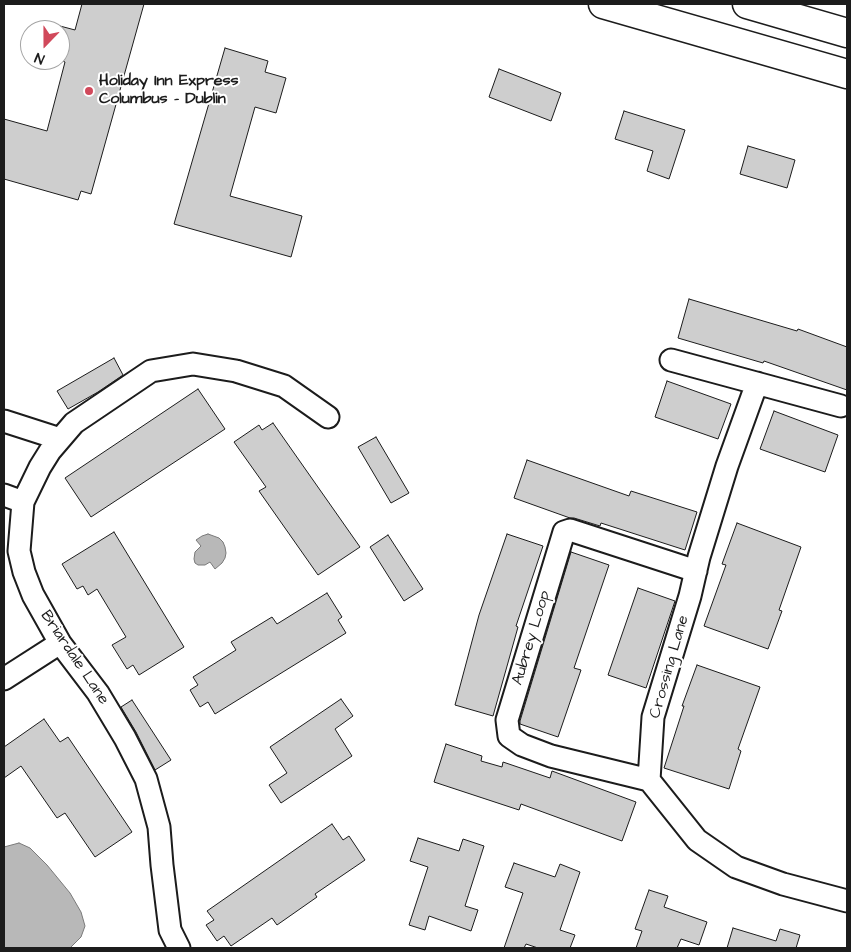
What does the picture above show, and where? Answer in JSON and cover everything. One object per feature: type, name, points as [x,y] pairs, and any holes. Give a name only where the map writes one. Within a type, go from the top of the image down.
[{"type":"street","points":[[603,4],[847,74]]},
{"type":"street","points":[[747,4],[847,33]]},
{"type":"street","points":[[672,360],[842,406]]},
{"type":"street","name":"Briardale Lane","points":[[179,948],[170,930],[164,884],[160,827],[146,778],[98,693],[60,643],[33,595],[24,572],[19,551],[13,498],[74,423],[151,371],[194,364],[236,371],[284,386],[328,417]]},
{"type":"street","name":"Crossing Lane","points":[[649,780],[653,717],[727,466],[757,383]]},
{"type":"street","points":[[4,421],[60,439]]},
{"type":"street","name":"Aubrey Loop","points":[[649,780],[551,756],[522,745],[509,736],[507,720],[564,532],[570,530],[696,571]]},
{"type":"street","points":[[4,679],[60,643]]},
{"type":"street","points":[[649,780],[697,840],[736,867],[783,884],[847,902]]},
{"type":"shaded area","points":[[208,534],[219,538],[225,547],[225,558],[215,569],[210,562],[205,565],[198,565],[194,559],[195,552],[201,546],[196,540]]},
{"type":"shaded area","points":[[19,843],[30,848],[47,865],[70,893],[81,912],[85,926],[81,937],[70,948],[4,948],[4,847]]},
{"type":"building","name":"Holiday Inn Express Columbus - Dublin","points":[[82,4],[144,4],[91,194],[81,191],[78,200],[4,179],[4,119],[47,131],[63,70],[70,70],[70,29],[75,30]]},
{"type":"building","points":[[225,48],[268,61],[265,72],[286,78],[276,113],[255,107],[230,196],[302,216],[291,257],[174,224]]},
{"type":"building","points":[[499,69],[561,93],[551,121],[489,97]]},
{"type":"building","points":[[624,111],[685,130],[669,179],[647,171],[653,151],[615,139]]},
{"type":"building","points":[[748,146],[795,160],[787,188],[740,174]]},
{"type":"building","points":[[689,299],[797,331],[798,329],[847,347],[847,390],[764,361],[763,363],[678,338]]},
{"type":"building","points":[[114,358],[123,375],[68,409],[57,391]]},
{"type":"building","points":[[667,381],[731,404],[718,439],[655,417]]},
{"type":"building","points":[[198,389],[225,429],[91,517],[65,478]]},
{"type":"building","points":[[774,411],[838,435],[825,472],[760,449]]},
{"type":"building","points":[[273,423],[360,547],[318,575],[259,491],[266,487],[234,442],[259,425],[262,430]]},
{"type":"building","points":[[376,437],[409,493],[391,503],[358,447]]},
{"type":"building","points":[[527,460],[629,496],[631,491],[697,512],[685,550],[601,523],[600,526],[570,518],[514,498]]},
{"type":"building","points":[[737,523],[801,547],[779,610],[782,611],[768,649],[704,626],[726,565],[722,564]]},
{"type":"building","points":[[114,532],[184,647],[139,675],[133,665],[127,669],[112,645],[126,637],[97,589],[88,595],[83,586],[77,589],[62,564]]},
{"type":"building","points":[[507,534],[543,546],[516,626],[518,627],[493,716],[455,705],[479,615]]},
{"type":"building","points":[[388,535],[423,589],[404,601],[370,547]]},
{"type":"building","points":[[571,552],[609,565],[574,668],[581,670],[558,737],[520,724],[520,721]]},
{"type":"building","points":[[638,588],[675,601],[646,688],[608,675]]},
{"type":"building","points":[[327,593],[342,617],[338,620],[346,633],[215,714],[208,702],[200,707],[190,690],[198,685],[193,677],[236,650],[231,642],[272,617],[277,624]]},
{"type":"building","points":[[697,665],[760,687],[738,749],[741,751],[729,789],[664,768],[684,706],[682,706]]},
{"type":"building","points":[[341,699],[353,716],[335,729],[352,756],[281,803],[269,785],[287,773],[270,747]]},
{"type":"building","points":[[132,700],[171,760],[155,770],[121,707]]},
{"type":"building","points":[[44,719],[60,742],[68,737],[132,832],[95,857],[65,813],[57,818],[21,766],[4,778],[4,747]]},
{"type":"building","points":[[446,744],[482,756],[481,761],[502,767],[503,762],[550,778],[552,771],[636,802],[622,841],[521,804],[519,810],[434,782]]},
{"type":"building","points":[[332,824],[343,840],[349,836],[365,860],[315,894],[317,897],[277,925],[272,918],[231,946],[224,936],[217,941],[206,925],[214,920],[207,911]]},
{"type":"building","points":[[418,838],[459,851],[463,839],[484,846],[465,906],[478,910],[471,931],[429,916],[425,930],[409,925],[428,867],[410,861]]},
{"type":"building","points":[[514,863],[555,877],[560,864],[580,872],[560,930],[575,935],[570,948],[538,948],[526,944],[524,948],[504,948],[523,893],[505,887]]},
{"type":"building","points":[[649,890],[668,896],[664,907],[707,922],[699,945],[681,939],[677,948],[636,948],[642,931],[635,929]]},
{"type":"building","points":[[733,928],[776,941],[780,929],[800,935],[796,948],[727,948]]},
{"type":"place","name":"Holiday Inn Express Columbus - Dublin","points":[[89,91]]}]
